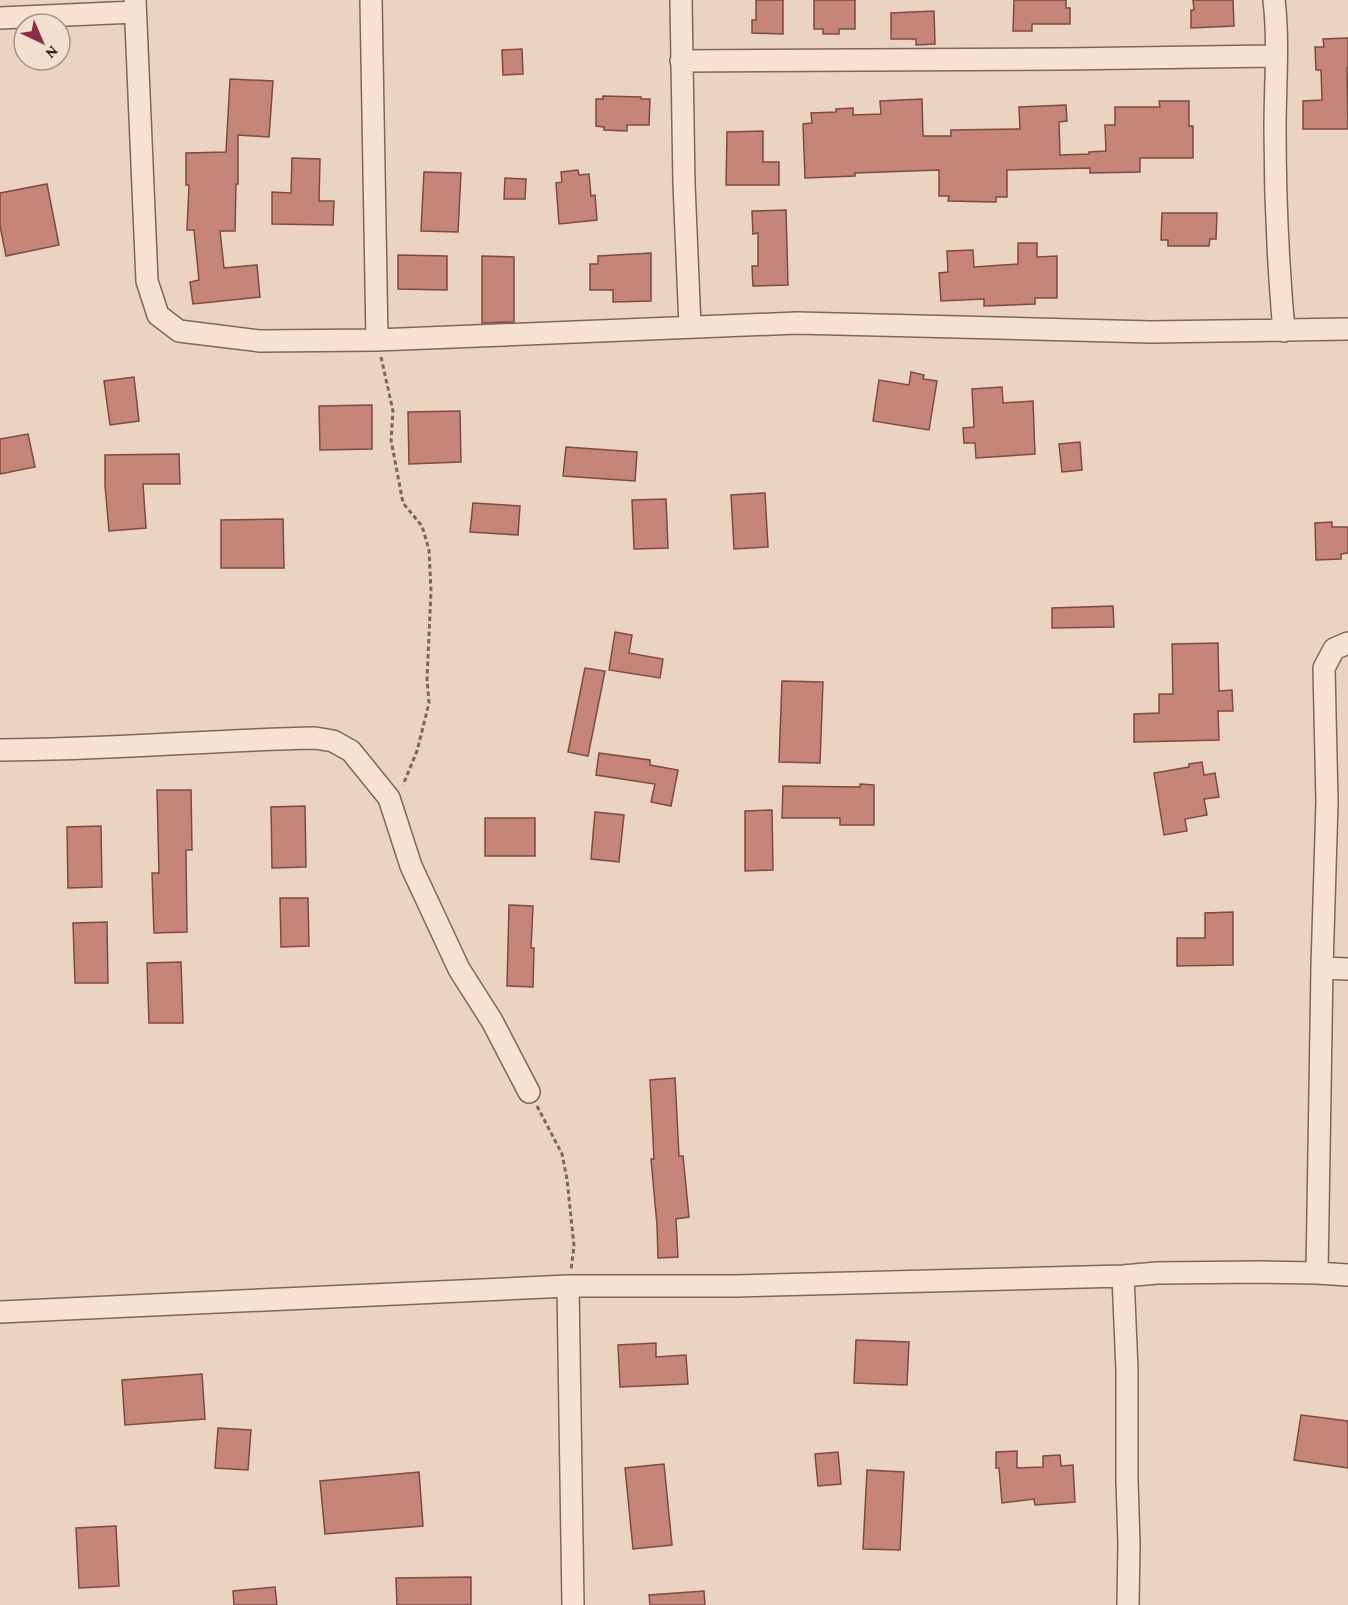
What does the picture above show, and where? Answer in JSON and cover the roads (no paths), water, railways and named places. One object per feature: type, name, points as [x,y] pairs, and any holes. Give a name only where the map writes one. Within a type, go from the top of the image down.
[{"type":"street","points":[[371,0],[377,340]]},
{"type":"street","points":[[681,0],[690,327]]},
{"type":"street","points":[[1274,0],[1277,237],[1284,331]]},
{"type":"street","points":[[0,18],[135,6],[147,280],[158,315],[179,331],[260,342],[377,340],[797,323],[1151,332],[1348,329]]},
{"type":"street","points":[[681,61],[1052,60],[1276,56]]},
{"type":"street","points":[[1317,1273],[1327,802],[1324,668],[1335,649],[1348,643]]},
{"type":"street","points":[[0,750],[62,750],[315,738],[333,741],[351,751],[389,798],[411,866],[459,969],[492,1021],[529,1092]]},
{"type":"street","points":[[1322,968],[1348,969]]},
{"type":"street","points":[[0,1312],[568,1286],[735,1286],[1157,1274],[1317,1273],[1348,1275]]},
{"type":"street","points":[[1123,1276],[1127,1370],[1128,1605]]},
{"type":"street","points":[[568,1286],[573,1605]]}]
